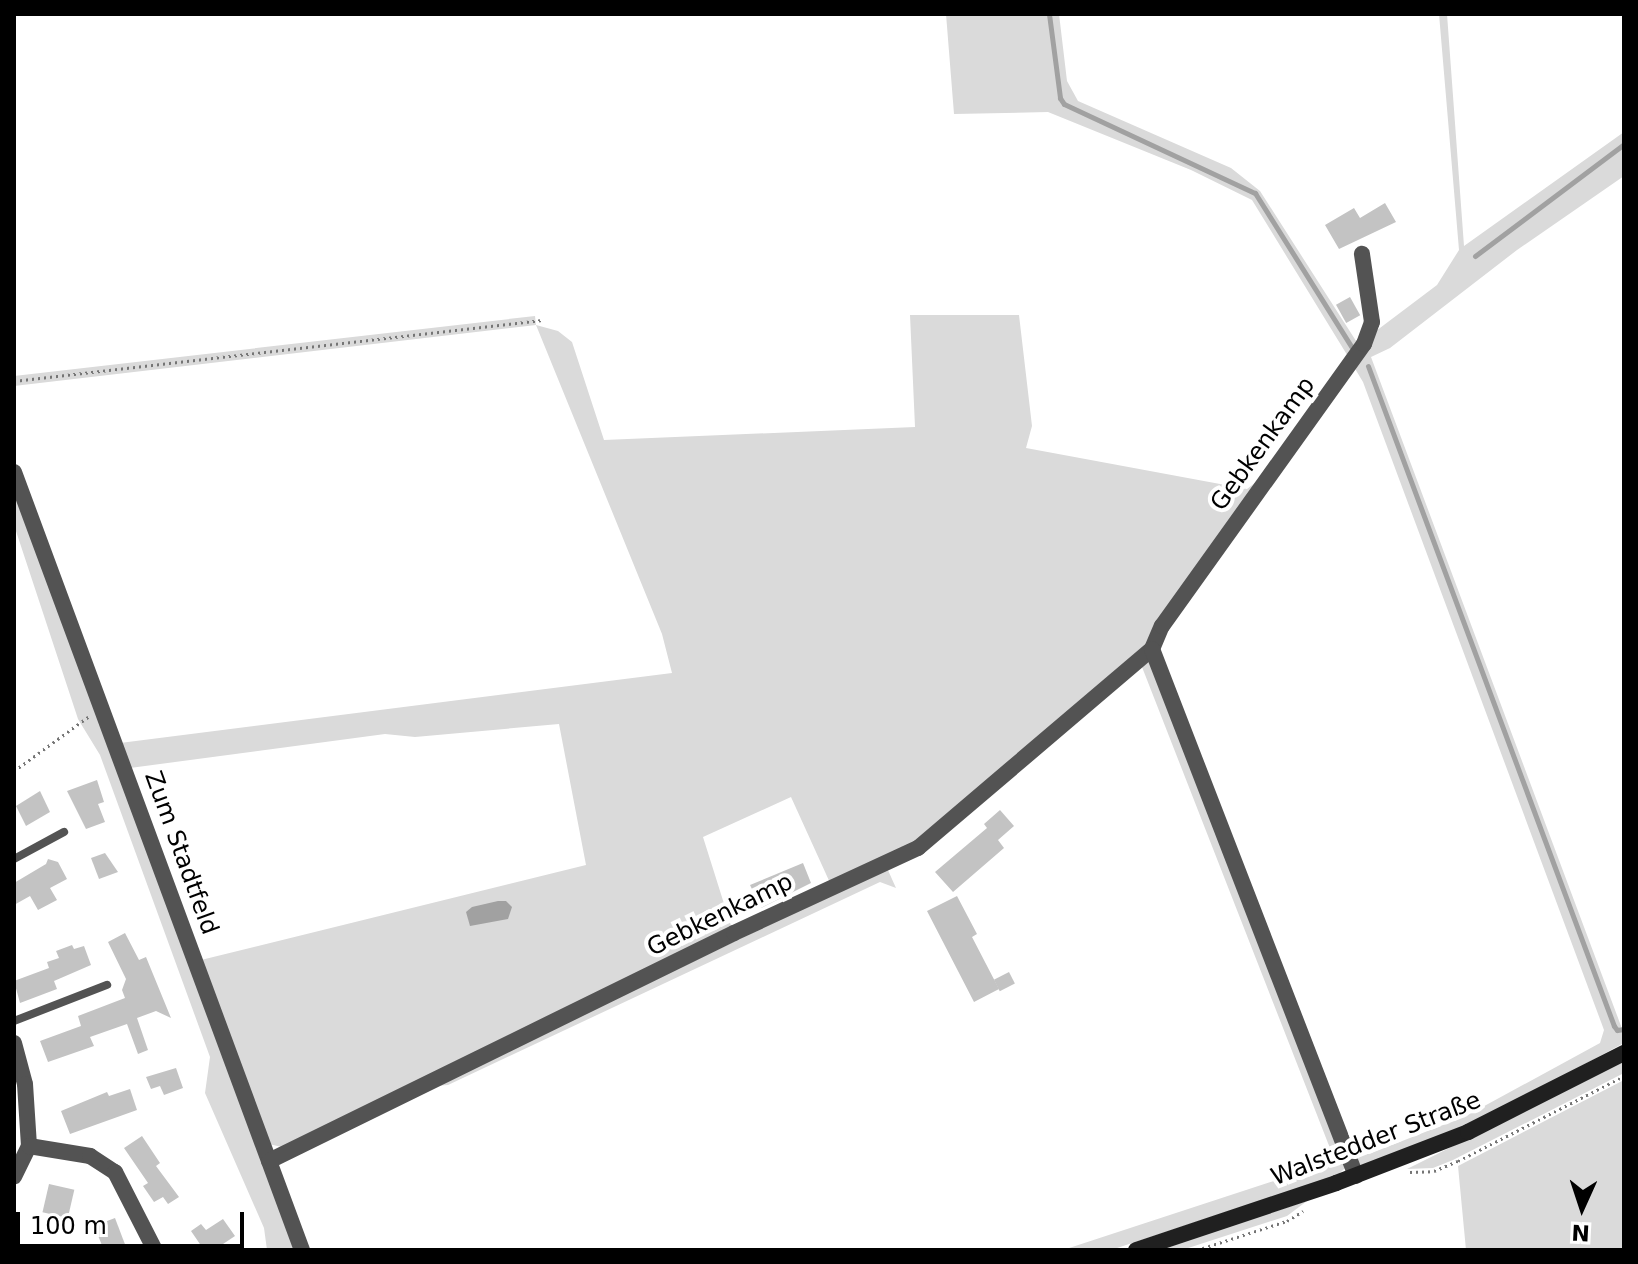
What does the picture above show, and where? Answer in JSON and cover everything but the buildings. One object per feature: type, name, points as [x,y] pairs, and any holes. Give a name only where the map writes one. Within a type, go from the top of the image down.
[{"type":"main road","name":"Walstedder Straße","points":[[1136,1250],[1356,1176],[1468,1132],[1624,1053]]},
{"type":"street","name":"Gebkenkamp","points":[[269,1161],[734,933],[918,848],[1152,649],[1162,626],[1364,344],[1372,322],[1362,254]]},
{"type":"street","name":"Zum Stadtfeld","points":[[14,472],[302,1250]]},
{"type":"street","points":[[1152,649],[1356,1176]]},
{"type":"street","points":[[14,1043],[25,1084],[29,1146],[14,1177]]},
{"type":"street","points":[[29,1146],[90,1156],[115,1172],[155,1250]]},
{"type":"lane","points":[[14,859],[64,832]]},
{"type":"lane","points":[[14,1021],[107,985]]},
{"type":"path","points":[[14,381],[542,320]]},
{"type":"path","points":[[14,771],[101,708]]},
{"type":"path","points":[[1197,1250],[1287,1221],[1308,1208]]},
{"type":"shaded area","points":[[946,14],[1059,14],[1067,81],[1078,101],[1231,168],[1260,191],[1358,344],[1349,358],[1252,200],[1191,170],[1048,112],[954,114]]},
{"type":"shaded area","points":[[1439,14],[1447,14],[1464,246],[1624,132],[1624,176],[1517,250],[1390,348],[1371,357],[1624,1034],[1624,1043],[1464,1129],[1359,1167],[1350,1155],[1369,1154],[1466,1116],[1600,1043],[1604,1030],[1363,382],[1354,367],[1372,334],[1437,285],[1459,250]]},
{"type":"shaded area","points":[[910,315],[1019,315],[1032,426],[1026,448],[1247,489],[1260,479],[1145,646],[914,845],[831,885],[791,797],[703,837],[732,929],[286,1148],[269,1144],[201,960],[586,865],[559,724],[415,737],[385,734],[130,768],[120,743],[672,673],[662,634],[536,325],[558,331],[572,342],[604,440],[915,427]]},
{"type":"shaded area","points":[[535,316],[536,325],[14,386],[14,376]]},
{"type":"shaded area","points":[[14,485],[297,1250],[267,1250],[264,1228],[205,1093],[210,1057],[100,755],[78,719],[14,525]]},
{"type":"shaded area","points":[[1148,662],[1152,663],[1345,1168],[1338,1175],[1111,1250],[1063,1250],[1335,1161],[1142,667]]},
{"type":"shaded area","points":[[887,868],[896,888],[880,882],[448,1085],[435,1086]]},
{"type":"shaded area","points":[[506,901],[512,907],[508,919],[470,926],[466,912],[472,907]]},
{"type":"shaded area","points":[[1624,1061],[1624,1073],[1453,1160],[1433,1168],[1407,1169]]},
{"type":"shaded area","points":[[1624,1080],[1624,1250],[1466,1250],[1458,1166]]},
{"type":"shaded area","points":[[1307,1201],[1287,1216],[1182,1250],[1156,1250]]},
{"type":"waterway","points":[[1049,14],[1060,98],[1064,104],[1255,193],[1351,346]]},
{"type":"waterway","points":[[1475,256],[1624,144]]},
{"type":"waterway","points":[[1368,366],[1614,1026],[1617,1030],[1624,1029]]}]
